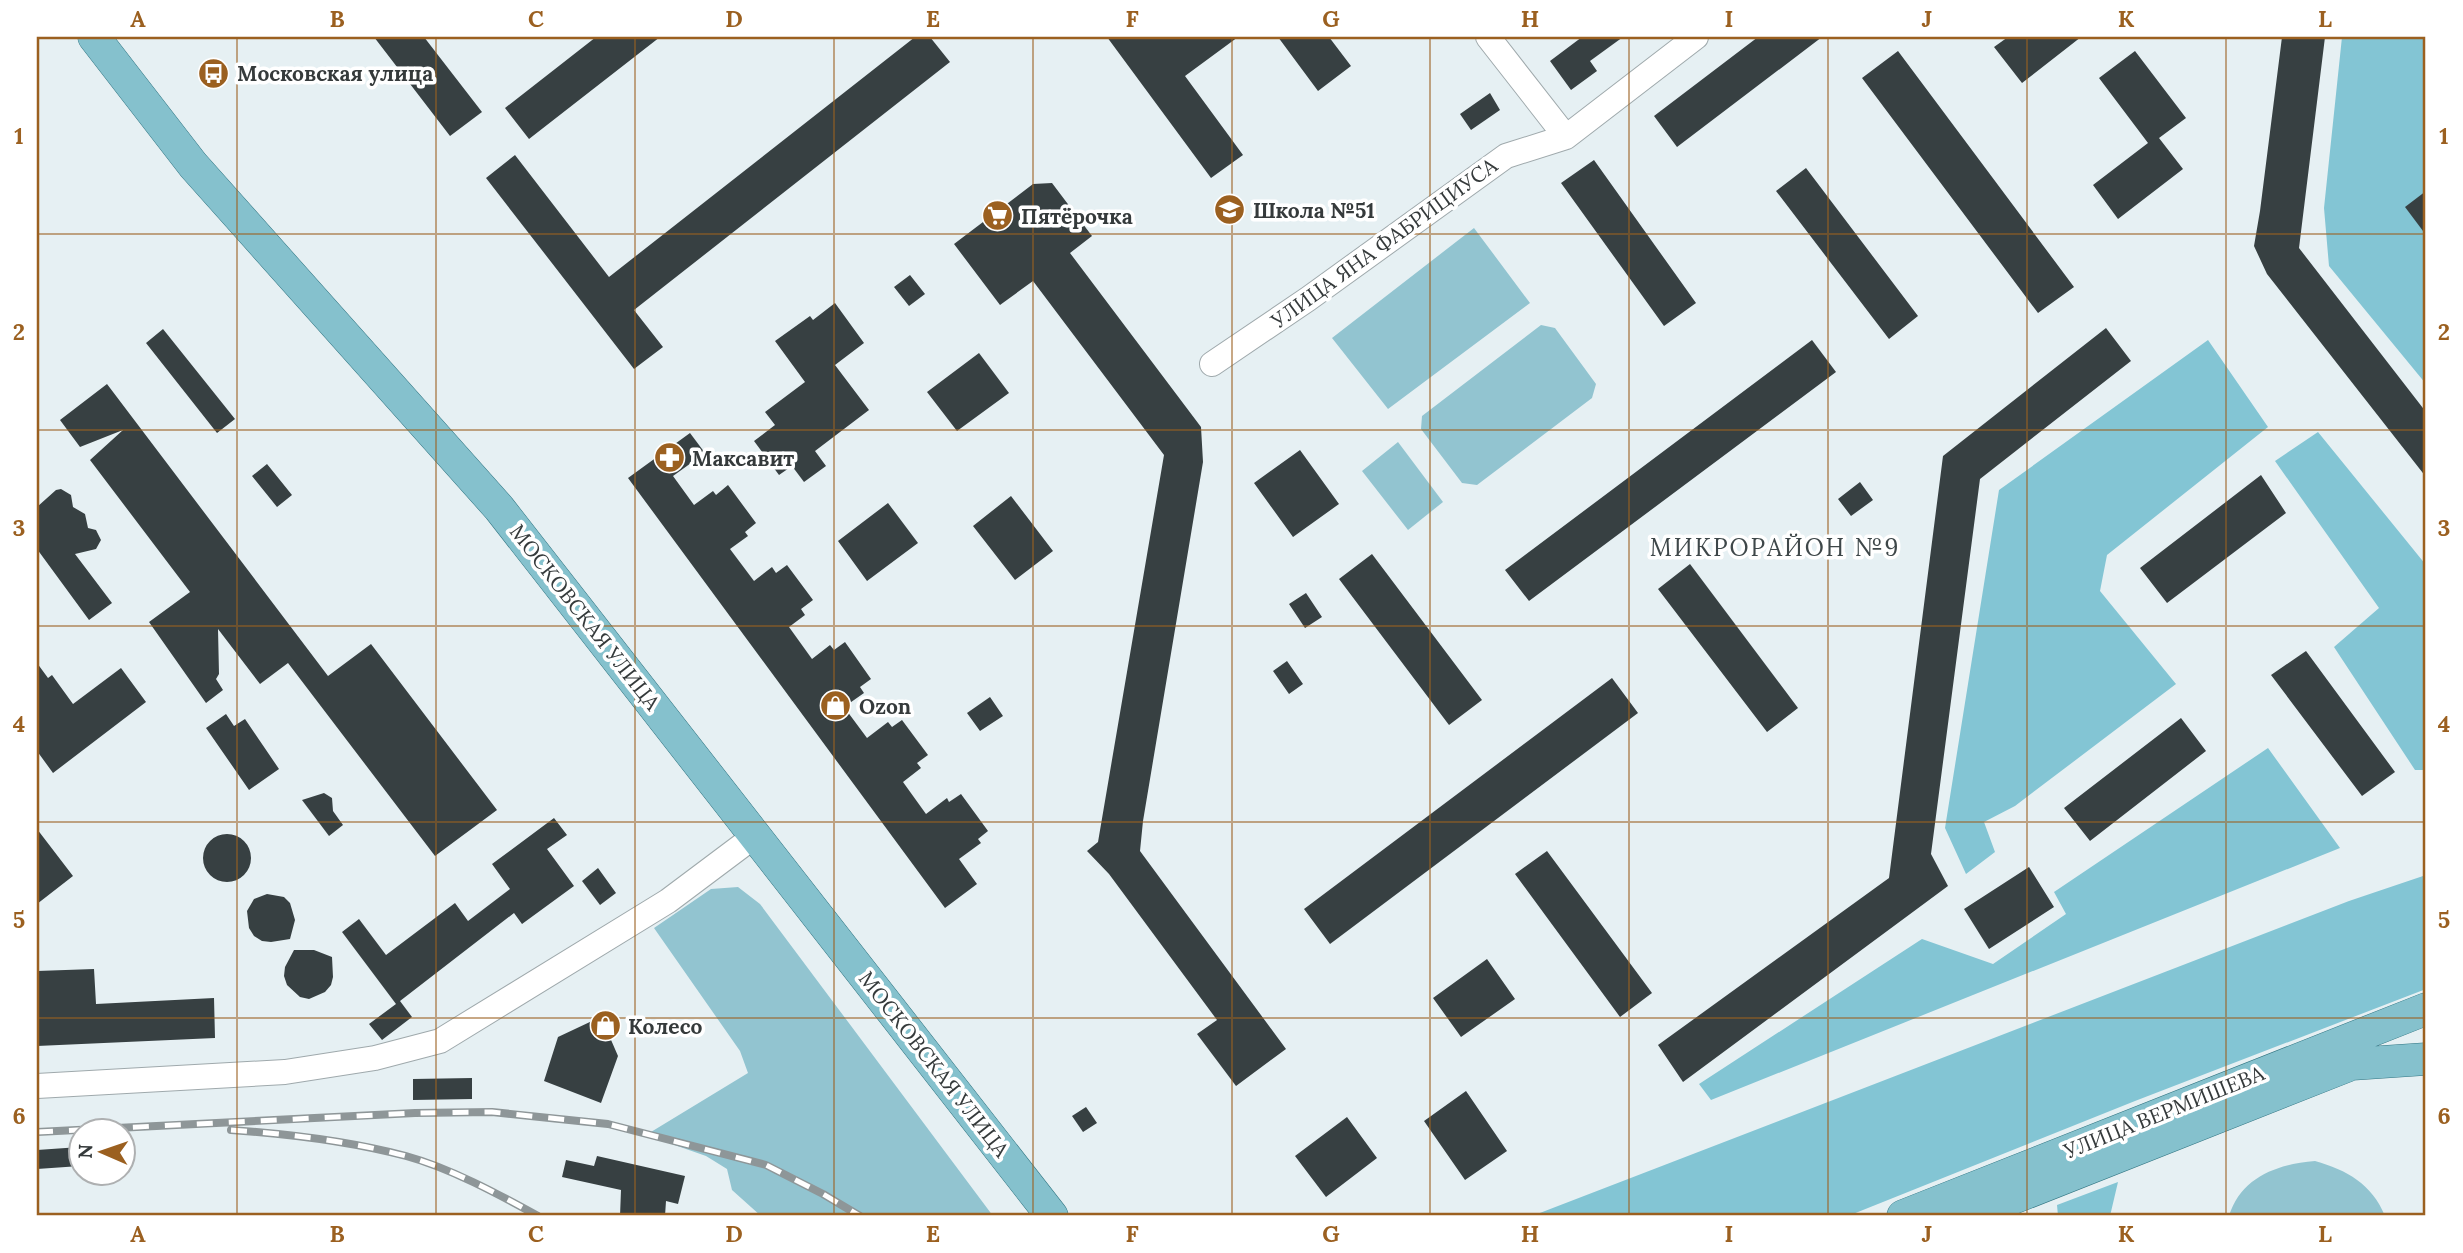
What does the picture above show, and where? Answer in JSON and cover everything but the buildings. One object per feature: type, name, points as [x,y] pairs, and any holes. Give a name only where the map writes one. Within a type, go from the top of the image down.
[{"type":"main road","name":"МОСКОВСКАЯ УЛИЦА","points":[[94,37],[193,164],[499,508],[1052,1216]]},
{"type":"main road","name":"УЛИЦА ВЕРМИШЕВА","points":[[1903,1216],[2426,1009]]},
{"type":"main road","name":"УЛИЦА ВЕРМИШЕВА","points":[[1968,1216],[2352,1064],[2426,1059]]},
{"type":"street","points":[[1488,37],[1566,137]]},
{"type":"street","name":"УЛИЦА ЯНА ФАБРИЦИУСА","points":[[1212,363],[1308,299],[1506,156],[1566,137],[1696,37]]},
{"type":"street","points":[[37,1086],[285,1072],[375,1058],[440,1041],[668,901],[756,835]]},
{"type":"shaded area","points":[[2342,37],[2426,37],[2426,384],[2329,266],[2324,208]]},
{"type":"shaded area","points":[[1474,228],[1530,303],[1388,409],[1332,338]]},
{"type":"shaded area","points":[[1541,325],[1555,328],[1596,384],[1592,398],[1477,485],[1462,483],[1421,429],[1422,416]]},
{"type":"shaded area","points":[[2208,340],[2268,427],[2107,555],[2100,591],[2176,684],[2015,806],[1984,822],[1995,852],[1966,874],[1945,828],[1999,490]]},
{"type":"shaded area","points":[[2318,432],[2426,565],[2426,770],[2415,770],[2334,647],[2379,608],[2275,461]]},
{"type":"shaded area","points":[[1398,442],[1443,502],[1408,530],[1362,471]]},
{"type":"shaded area","points":[[2268,748],[2340,848],[1711,1100],[1699,1084],[1922,939],[1993,964],[2066,914],[2054,892]]},
{"type":"shaded area","points":[[2426,875],[2426,989],[2135,1101],[1848,1216],[1532,1216],[2349,901]]},
{"type":"shaded area","points":[[738,887],[760,904],[993,1216],[761,1216],[732,1190],[727,1169],[706,1156],[646,1135],[748,1073],[740,1051],[654,928],[711,889]]},
{"type":"shaded area","points":[[2315,1161],[2348,1174],[2366,1187],[2385,1216],[2229,1216],[2242,1191],[2252,1182],[2275,1169]]},
{"type":"shaded area","points":[[2118,1182],[2110,1216],[2058,1216],[2057,1205]]},
{"type":"railway","points":[[37,1132],[415,1113],[492,1112],[608,1124],[766,1165],[860,1216]]},
{"type":"railway","points":[[231,1130],[319,1139],[406,1156],[457,1174],[538,1216]]},
{"type":"place","name":"Московская улица","points":[[214,73]]},
{"type":"place","name":"Школа №51","points":[[1230,210]]},
{"type":"place","name":"Пятёрочка","points":[[998,216]]},
{"type":"place","name":"Максавит","points":[[669,458]]},
{"type":"place","name":"Ozon","points":[[836,706]]},
{"type":"place","name":"Колесо","points":[[605,1026]]},
{"type":"district","name":"МИКРОРАЙОН №9","points":[[1775,547]]}]
